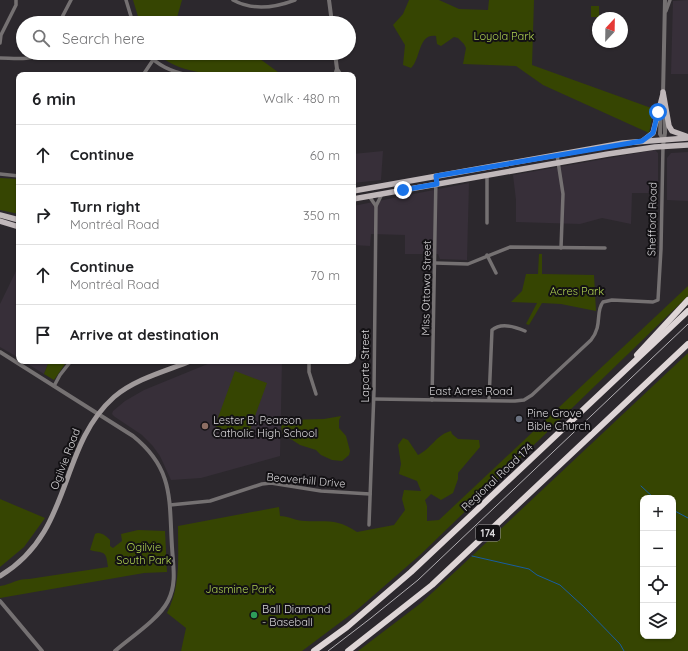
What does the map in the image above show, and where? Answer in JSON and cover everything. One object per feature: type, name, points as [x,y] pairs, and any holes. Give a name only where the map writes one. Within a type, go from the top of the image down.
[{"type":"highway","points":[[608,386],[688,300]]},
{"type":"highway","name":"Regional Road 174","points":[[314,651],[347,627],[411,572],[688,311]]},
{"type":"highway","name":"174","points":[[348,651],[406,607],[454,564],[688,344]]},
{"type":"main road","points":[[663,92],[669,126],[677,133],[688,137]]},
{"type":"main road","points":[[642,141],[653,133],[663,92]]},
{"type":"main road","points":[[356,190],[642,141],[688,137]]},
{"type":"main road","points":[[356,199],[663,146],[688,145]]},
{"type":"main road","points":[[356,186],[374,184],[382,186]]},
{"type":"main road","points":[[0,215],[16,219]]},
{"type":"main road","points":[[0,221],[16,226]]},
{"type":"main road","name":"Ogilvie Road","points":[[0,576],[27,554],[46,530],[58,505],[82,441],[98,414],[116,396],[133,385],[184,364]]},
{"type":"street","points":[[0,43],[1,35],[16,5],[16,0]]},
{"type":"street","points":[[63,16],[71,0]]},
{"type":"street","points":[[126,0],[131,16]]},
{"type":"street","points":[[233,0],[242,5],[254,7],[276,6],[295,0]]},
{"type":"street","points":[[276,0],[276,6]]},
{"type":"street","points":[[329,0],[331,16]]},
{"type":"street","name":"Shefford Road","points":[[658,300],[661,249],[663,139],[665,133],[663,92],[666,11],[665,0]]},
{"type":"street","points":[[666,11],[670,0]]},
{"type":"street","points":[[0,58],[16,58]]},
{"type":"street","points":[[145,72],[153,60],[169,70],[176,72]]},
{"type":"street","points":[[336,60],[336,72]]},
{"type":"street","points":[[557,155],[563,194],[561,248]]},
{"type":"street","points":[[0,174],[16,176]]},
{"type":"street","name":"Miss Ottawa Street","points":[[432,400],[436,176]]},
{"type":"street","points":[[487,176],[487,223]]},
{"type":"street","name":"Laporte Street","points":[[370,525],[374,399],[376,206],[383,194]]},
{"type":"street","points":[[369,196],[376,206]]},
{"type":"street","points":[[435,263],[468,264],[487,255],[510,247],[605,248]]},
{"type":"street","points":[[487,255],[496,273]]},
{"type":"street","name":"East Acres Road","points":[[374,399],[524,400],[532,395],[597,333],[600,324],[600,306],[603,302],[612,300],[653,302],[658,300]]},
{"type":"street","points":[[489,400],[492,330],[501,326],[515,327],[525,331]]},
{"type":"street","points":[[0,352],[16,362]]},
{"type":"street","points":[[19,364],[133,436],[150,452],[165,480],[170,505],[174,576],[171,594],[161,612],[115,651]]},
{"type":"street","points":[[54,386],[69,364]]},
{"type":"street","points":[[309,364],[309,372],[316,394]]},
{"type":"street","name":"Beaverhill Drive","points":[[170,505],[210,501],[262,484],[271,483],[321,491],[370,494]]},
{"type":"street","points":[[0,601],[42,651]]},
{"type":"shaded area","points":[[688,0],[688,74],[671,74],[673,1]]},
{"type":"shaded area","points":[[655,150],[658,153],[658,193],[632,193],[631,224],[602,218],[580,224],[516,222],[516,200],[513,175]]},
{"type":"shaded area","points":[[383,151],[381,180],[356,183],[356,154]]},
{"type":"shaded area","points":[[688,152],[688,201],[667,200],[667,158],[671,153]]},
{"type":"shaded area","points":[[469,183],[467,260],[440,259],[438,254],[405,254],[405,235],[371,234],[370,246],[356,245],[356,205]]},
{"type":"shaded area","points":[[16,271],[16,356],[0,347],[0,304]]},
{"type":"shaded area","points":[[28,364],[48,364],[44,374]]},
{"type":"shaded area","name":"Lester B. Pearson Catholic High School","points":[[208,364],[282,364],[280,456],[201,478],[171,480],[160,456],[152,445],[142,435],[112,414],[113,411],[125,401],[144,390]]},
{"type":"green space","points":[[133,0],[182,0],[177,16],[138,16]]},
{"type":"green space","name":"Loyola Park","points":[[409,0],[439,0],[459,9],[488,10],[489,0],[534,0],[532,65],[654,109],[649,133],[543,85],[516,66],[463,64],[466,48],[458,38],[454,37],[441,46],[437,44],[436,36],[430,36],[423,42],[417,59],[411,68],[403,65],[405,45],[393,25],[403,14]]},
{"type":"green space","points":[[591,6],[599,6],[599,12],[592,12],[591,17]]},
{"type":"green space","points":[[165,60],[261,60],[278,72],[199,72]]},
{"type":"green space","points":[[0,178],[16,179],[16,213],[0,210]]},
{"type":"green space","name":"Acres Park","points":[[539,254],[542,254],[542,274],[594,275],[596,311],[561,304],[542,303],[529,325],[526,324],[537,303],[511,302],[522,291],[526,274],[538,274]]},
{"type":"green space","name":"Jasmine Park","points":[[688,286],[688,296],[420,555],[358,609],[302,651],[181,651],[186,628],[167,613],[177,582],[178,526],[279,507],[280,516],[302,521],[326,521],[338,523],[357,532],[394,525],[405,510],[402,499],[404,490],[421,491],[417,481],[399,474],[401,464],[398,445],[403,438],[408,440],[418,455],[442,435],[451,431],[452,434],[458,439],[479,440],[480,447],[458,473],[458,479],[453,493],[441,500],[431,494],[425,500],[427,506],[427,521],[439,520]]},
{"type":"green space","points":[[688,353],[688,651],[358,651],[421,603]]},
{"type":"green space","points":[[48,364],[65,364],[54,380],[44,374]]},
{"type":"green space","points":[[235,371],[267,383],[247,438],[215,426]]},
{"type":"green space","points":[[341,416],[339,420],[339,428],[346,436],[350,451],[349,455],[342,461],[332,460],[321,455],[316,450],[300,445],[283,434],[281,427],[286,420],[324,419]]},
{"type":"green space","points":[[0,499],[45,518],[24,547],[0,567]]},
{"type":"green space","name":"Ogilvie South Park","points":[[138,530],[165,531],[167,572],[144,573],[0,598],[0,586],[17,581],[108,567],[104,553],[90,550],[95,534],[101,534],[107,537],[110,540],[110,546],[113,548],[122,541],[121,534]]},
{"type":"waterway","points":[[641,486],[651,495]]},
{"type":"waterway","points":[[676,512],[688,518]]},
{"type":"waterway","points":[[472,556],[529,569],[537,575],[560,585],[620,644],[624,651]]},
{"type":"tram line","points":[[328,651],[418,580],[688,324]]},
{"type":"place","name":"Pine Grove Bible Church","points":[[519,419]]},
{"type":"place","name":"Lester B. Pearson Catholic High School","points":[[205,426]]},
{"type":"place","name":"Ball Diamond - Baseball","points":[[254,615]]},
{"type":"route","points":[[403,190],[437,184],[436,176],[623,143],[642,141],[651,136],[653,133],[658,112]]}]
